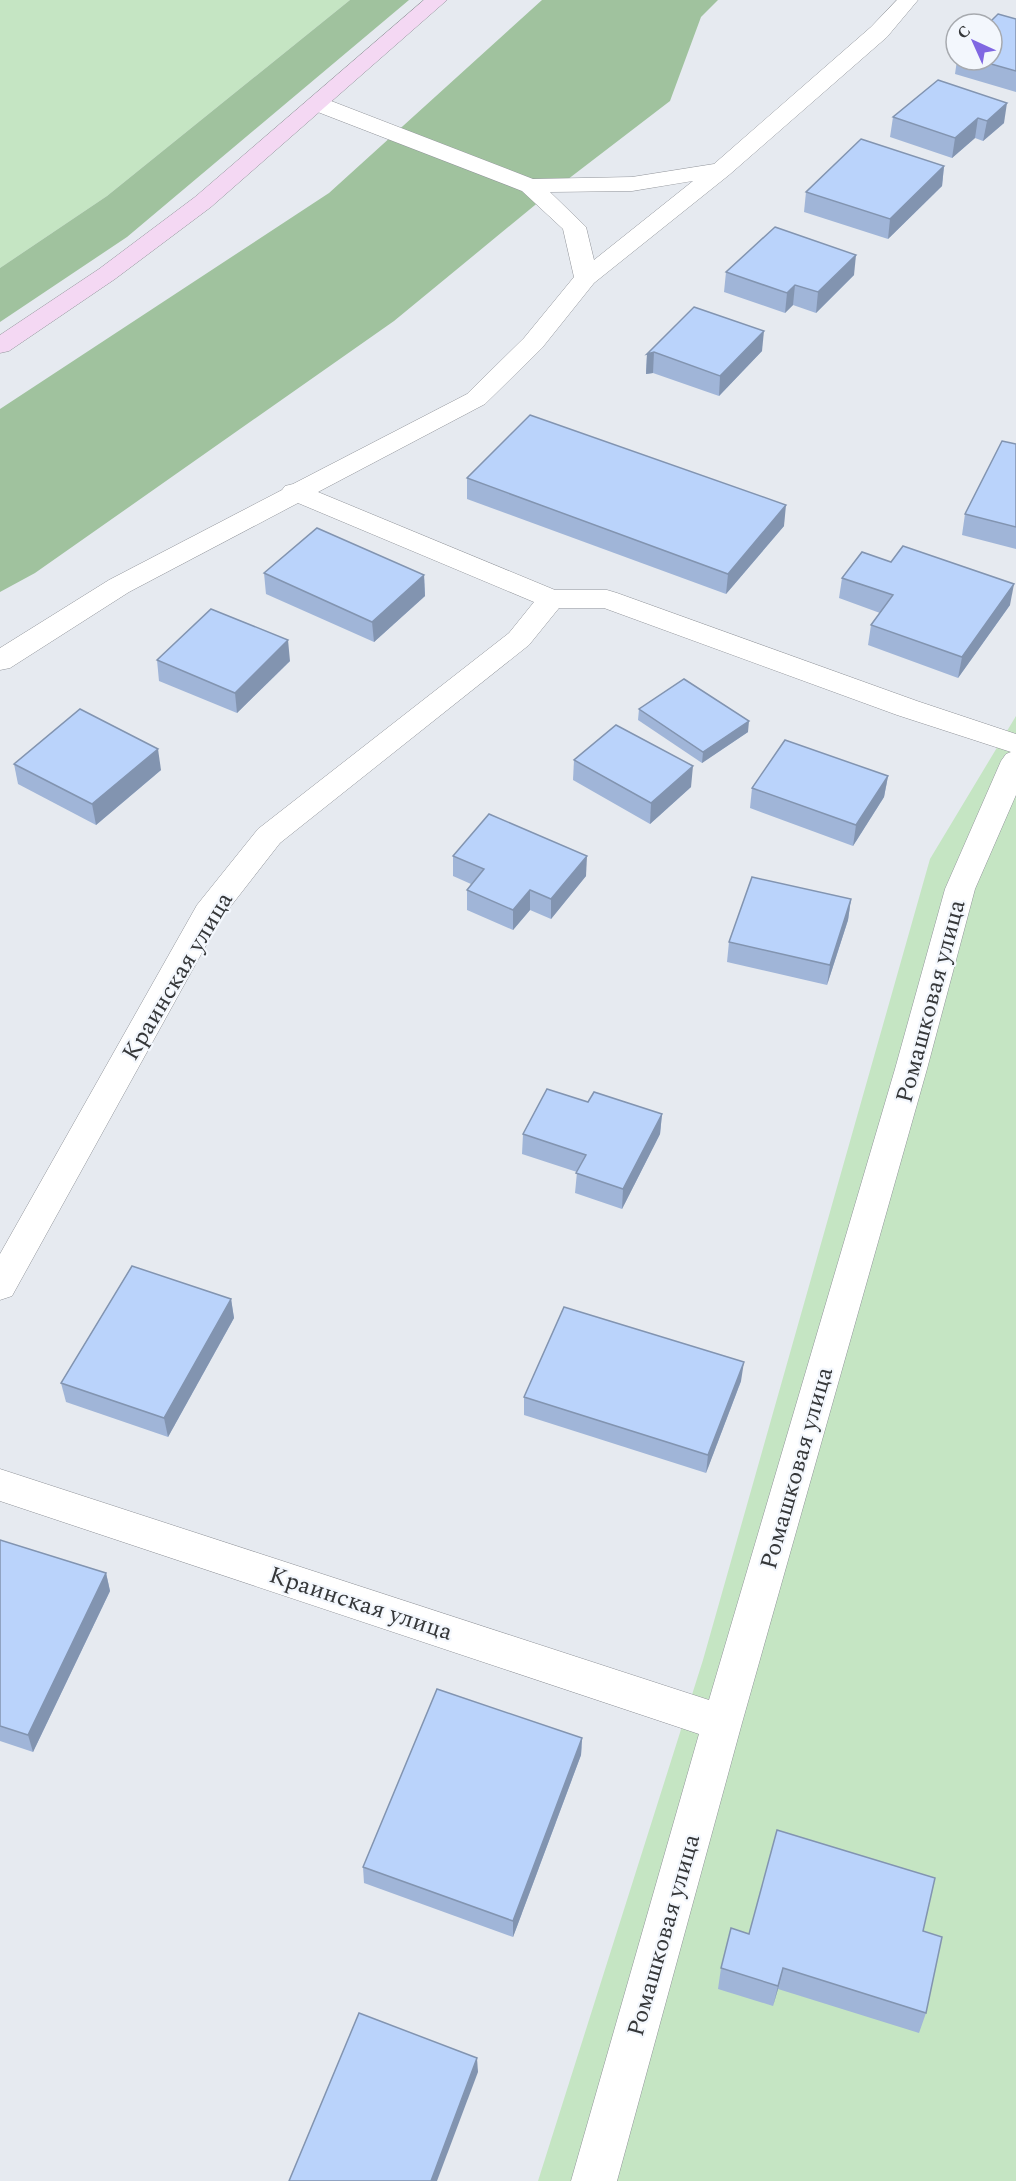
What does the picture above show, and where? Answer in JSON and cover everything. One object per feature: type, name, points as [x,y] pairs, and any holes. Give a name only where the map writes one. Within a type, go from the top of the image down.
[{"type":"main road","points":[[0,346],[107,274],[203,202],[437,0]]},
{"type":"street","points":[[0,661],[119,585],[476,399],[533,343],[586,278],[721,170],[879,32],[908,0]]},
{"type":"street","points":[[318,104],[530,186],[574,227],[586,278]]},
{"type":"street","points":[[530,186],[632,184],[721,170]]},
{"type":"street","points":[[294,492],[551,599],[607,598],[907,708],[1016,744]]},
{"type":"street","name":"Краинская улица","points":[[0,1286],[208,913],[269,836],[519,639],[551,599]]},
{"type":"street","name":"Ромашковая улица","points":[[594,2181],[722,1723],[911,1069],[960,889],[1016,761]]},
{"type":"street","name":"Краинская улица","points":[[0,1485],[722,1723]]},
{"type":"green space","points":[[0,0],[350,0],[107,196],[0,268]]},
{"type":"green space","points":[[350,0],[409,0],[127,237],[0,322],[0,268],[107,196]]},
{"type":"green space","points":[[542,0],[718,0],[701,17],[670,101],[546,196],[394,321],[35,573],[0,592],[0,409],[329,193]]},
{"type":"green space","points":[[1016,716],[1016,2181],[538,2181],[703,1660],[930,859]]},
{"type":"building","points":[[1004,16],[1016,19],[1016,71],[1004,68]]},
{"type":"building","points":[[938,80],[1007,103],[987,121],[978,118],[955,138],[893,117]]},
{"type":"building","points":[[861,139],[944,166],[890,219],[806,192]]},
{"type":"building","points":[[775,227],[856,255],[818,292],[795,285],[787,293],[726,272]]},
{"type":"building","points":[[694,307],[764,331],[720,376],[654,352],[647,354]]},
{"type":"building","points":[[530,415],[786,505],[728,574],[467,478]]},
{"type":"building","points":[[1002,441],[1016,444],[1016,527],[965,514]]},
{"type":"building","points":[[317,528],[424,575],[372,622],[264,573]]},
{"type":"building","points":[[903,546],[1014,584],[962,657],[871,625],[893,595],[842,578],[862,552],[891,562]]},
{"type":"building","points":[[211,609],[288,640],[235,693],[157,660]]},
{"type":"building","points":[[684,679],[749,721],[703,752],[639,709]]},
{"type":"building","points":[[80,709],[158,749],[92,804],[14,764]]},
{"type":"building","points":[[616,725],[693,766],[651,803],[574,760]]},
{"type":"building","points":[[785,740],[888,776],[856,825],[752,788]]},
{"type":"building","points":[[489,814],[587,856],[551,899],[530,890],[513,910],[467,890],[484,869],[453,856]]},
{"type":"building","points":[[752,877],[851,899],[830,965],[729,942]]},
{"type":"building","points":[[547,1089],[588,1102],[594,1092],[662,1114],[623,1189],[576,1173],[586,1155],[523,1134]]},
{"type":"building","points":[[132,1266],[231,1299],[164,1418],[61,1383]]},
{"type":"building","points":[[564,1307],[744,1362],[708,1455],[524,1397]]},
{"type":"building","points":[[0,1540],[106,1573],[28,1735],[0,1726]]},
{"type":"building","points":[[437,1689],[582,1738],[513,1921],[363,1867]]},
{"type":"building","points":[[777,1830],[935,1878],[923,1931],[942,1937],[926,2013],[783,1968],[778,1986],[721,1968],[731,1928],[749,1934]]},
{"type":"building","points":[[359,2013],[477,2058],[431,2181],[289,2181]]}]
